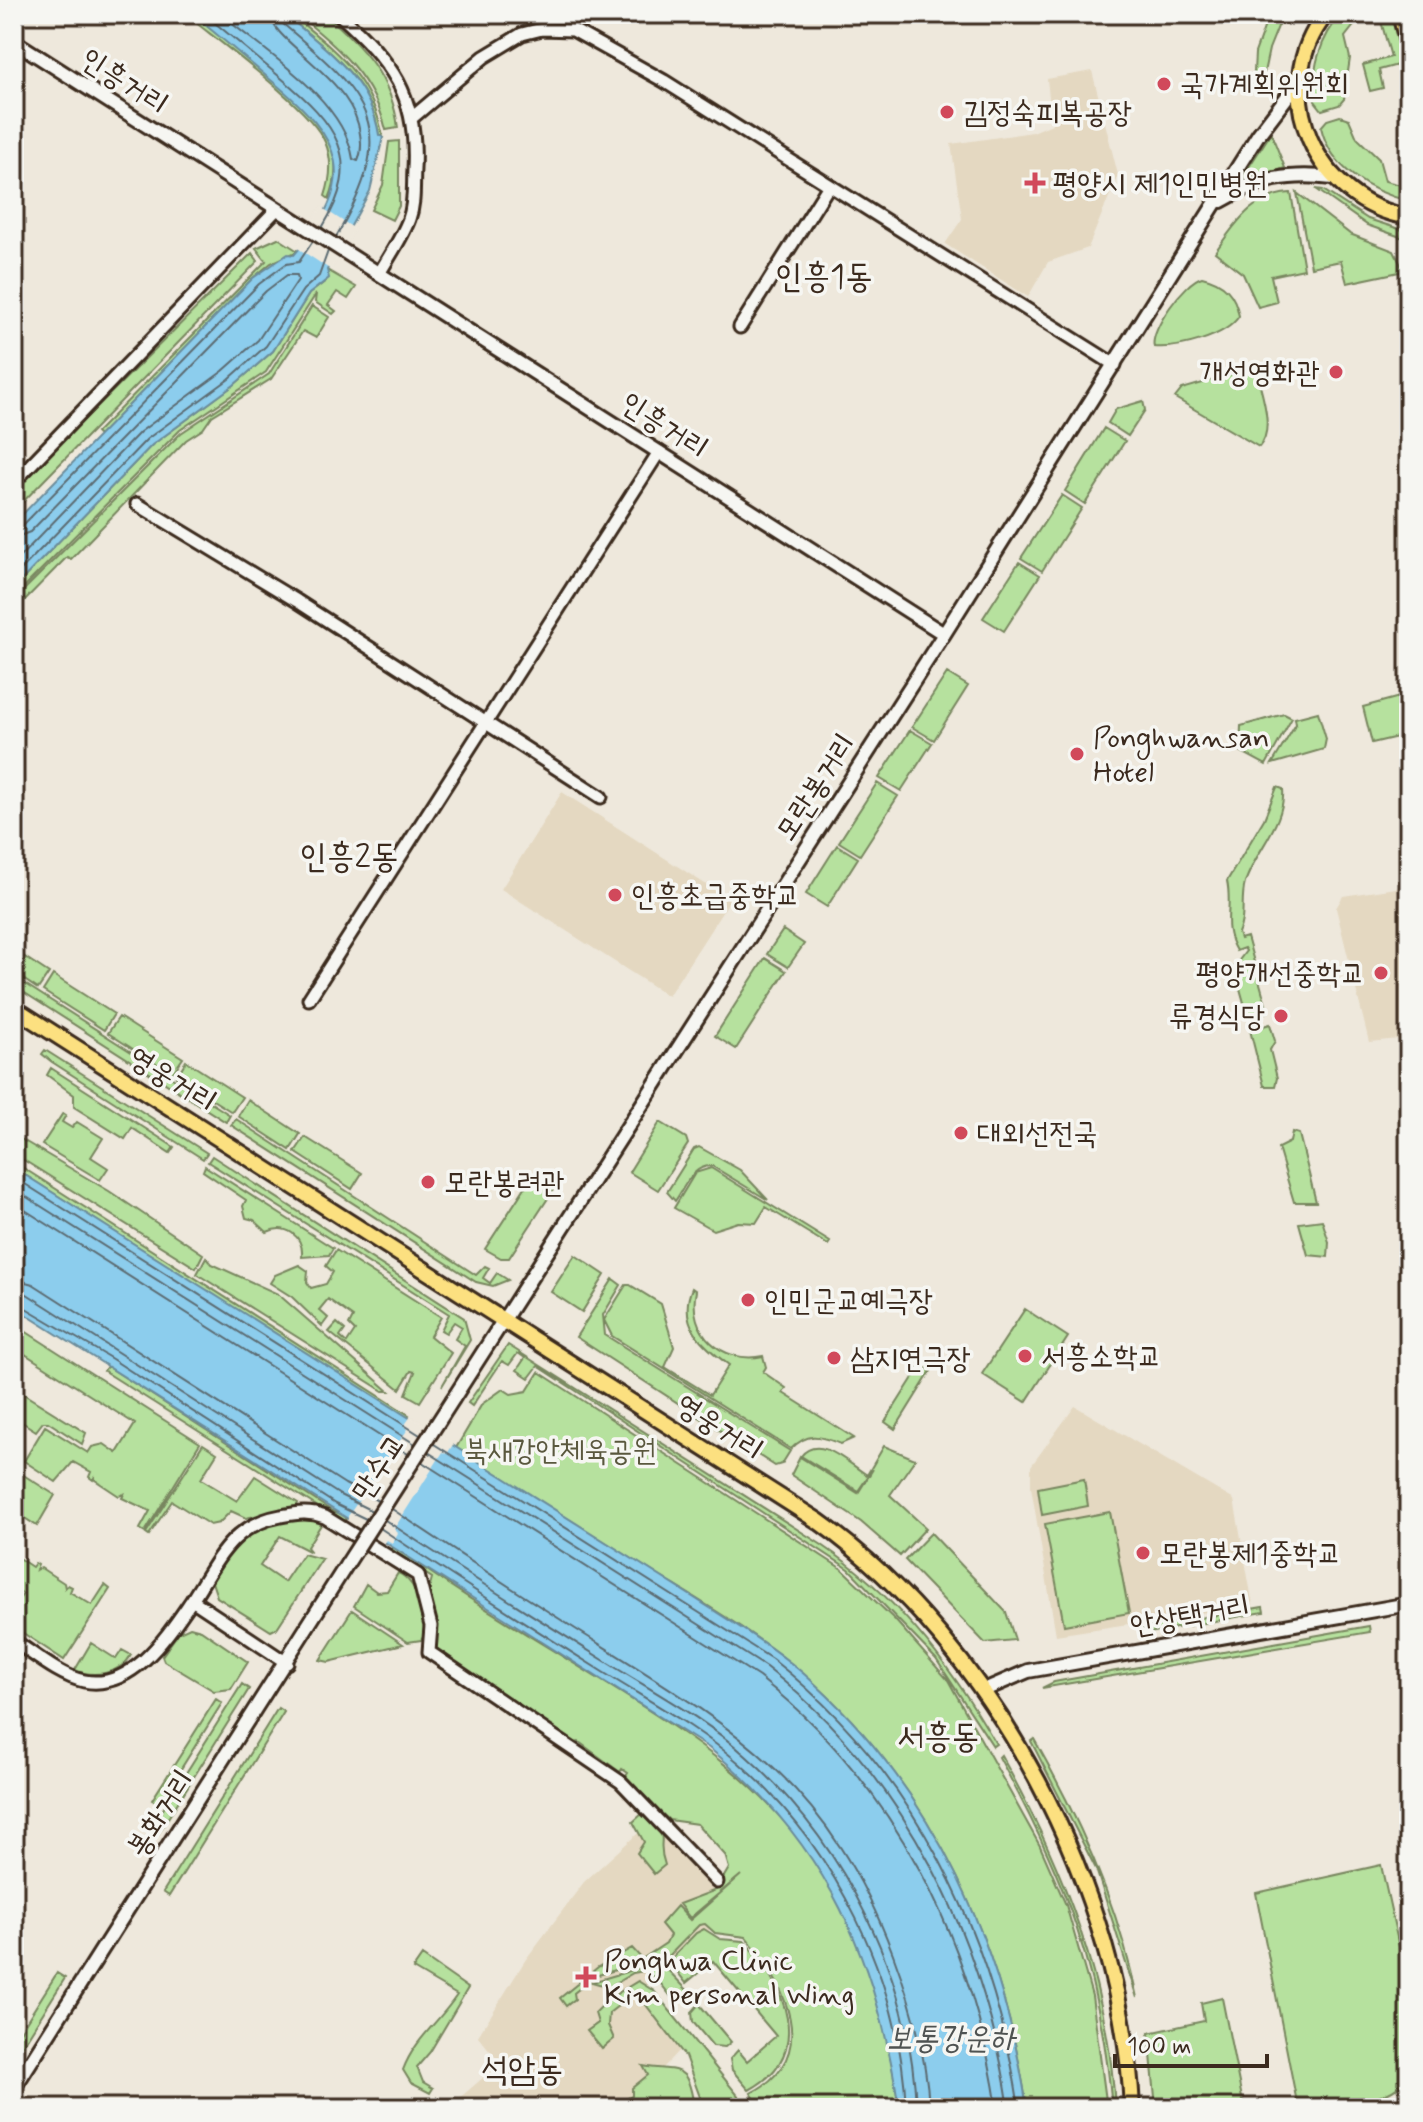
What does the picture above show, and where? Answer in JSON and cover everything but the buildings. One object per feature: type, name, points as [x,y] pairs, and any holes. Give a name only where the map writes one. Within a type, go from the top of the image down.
[{"type":"main road","points":[[1326,14],[1311,38],[1299,81],[1302,119],[1311,145],[1333,178],[1375,208],[1409,217]]},
{"type":"main road","points":[[1400,14],[1409,49]]},
{"type":"main road","name":"인흥거리","points":[[14,41],[944,634]]},
{"type":"main road","name":"모란봉거리","points":[[453,1399],[1219,203],[1258,135],[1299,81]]},
{"type":"main road","points":[[1219,203],[1241,189],[1275,176],[1295,174],[1333,178]]},
{"type":"main road","name":"영웅거리","points":[[14,1008],[856,1548],[926,1616],[984,1690],[1045,1800],[1100,1923],[1122,2014],[1132,2108]]},
{"type":"main road","name":"만수교","points":[[347,1564],[453,1399]]},
{"type":"main road","name":"봉화거리","points":[[14,2088],[287,1663],[347,1564]]},
{"type":"main road","name":"안상택거리","points":[[984,1690],[1028,1671],[1409,1604]]},
{"type":"street","points":[[339,14],[368,41],[399,82],[413,117],[415,159],[409,218],[379,274]]},
{"type":"street","points":[[413,117],[484,57],[522,34],[542,29],[573,30],[664,81],[1115,365]]},
{"type":"street","points":[[740,327],[828,187]]},
{"type":"street","points":[[14,482],[277,209]]},
{"type":"street","points":[[309,999],[659,452]]},
{"type":"street","points":[[137,504],[601,797]]},
{"type":"street","points":[[14,1641],[67,1674],[94,1682],[122,1673],[155,1651],[233,1538],[260,1520],[312,1512],[418,1575],[431,1626],[429,1652],[621,1782],[717,1882]]},
{"type":"street","points":[[192,1600],[287,1663]]},
{"type":"shaded area","name":"평양시 제1인민병원","points":[[1092,71],[1118,175],[1088,248],[1048,262],[1028,297],[945,244],[962,219],[951,144],[1033,132],[1052,124],[1047,79]]},
{"type":"shaded area","name":"인흥초급중학교","points":[[562,792],[730,900],[668,996],[501,889]]},
{"type":"shaded area","name":"평양개선중학교","points":[[1409,886],[1409,1038],[1369,1042],[1336,908],[1343,896]]},
{"type":"shaded area","name":"모란봉제1중학교","points":[[1075,1406],[1234,1500],[1253,1605],[1056,1635],[1031,1487],[1031,1466]]},
{"type":"shaded area","name":"Ponghwa Clinic Kim personal Wing","points":[[647,1825],[661,1829],[721,1900],[718,1922],[640,1991],[684,2046],[625,2108],[448,2108],[500,2063],[478,2036],[526,1959],[584,1882]]},
{"type":"green space","points":[[185,14],[192,14],[267,74],[320,125],[332,146],[335,161],[334,184],[329,199],[325,196],[330,176],[329,156],[316,128],[283,94]]},
{"type":"green space","points":[[284,14],[291,14],[349,66],[370,97],[383,137],[379,135],[367,97],[344,66]]},
{"type":"green space","points":[[297,14],[325,14],[363,51],[389,93],[398,128],[386,130],[372,94],[352,64]]},
{"type":"green space","points":[[1269,14],[1283,14],[1269,49],[1261,87],[1253,91],[1255,53]]},
{"type":"green space","points":[[1342,14],[1363,14],[1345,37],[1350,58],[1344,99],[1339,105],[1322,110],[1315,101],[1316,66],[1328,33]]},
{"type":"green space","points":[[1379,14],[1393,14],[1405,63],[1379,70],[1383,88],[1370,91],[1363,65],[1391,57]]},
{"type":"green space","points":[[1340,116],[1349,119],[1357,138],[1379,159],[1385,181],[1409,187],[1409,201],[1366,184],[1333,155],[1321,127],[1327,120]]},
{"type":"green space","points":[[1271,133],[1285,168],[1246,181],[1243,176]]},
{"type":"green space","points":[[399,141],[399,206],[392,220],[371,210],[383,185],[389,142]]},
{"type":"green space","points":[[1316,189],[1323,190],[1368,219],[1409,232],[1409,240],[1367,225]]},
{"type":"green space","points":[[1291,193],[1304,269],[1271,276],[1277,302],[1258,307],[1243,274],[1215,252],[1238,221],[1255,205],[1277,195]]},
{"type":"green space","points":[[1297,193],[1350,234],[1394,251],[1404,271],[1347,283],[1341,261],[1311,267]]},
{"type":"green space","points":[[278,238],[298,251],[271,263],[253,278],[99,436],[96,433],[266,261],[256,248]]},
{"type":"green space","points":[[252,253],[258,261],[14,511],[14,489]]},
{"type":"green space","points":[[327,270],[356,287],[348,299],[337,292],[328,305],[336,311],[333,314],[315,302],[316,294],[266,372],[180,430],[14,597],[14,588],[152,445],[234,385],[273,351],[309,294],[326,281]]},
{"type":"green space","points":[[1202,277],[1227,290],[1235,301],[1239,316],[1213,336],[1176,346],[1154,347],[1157,330],[1170,308],[1187,287]]},
{"type":"green space","points":[[312,306],[329,317],[316,338],[303,331],[271,379],[212,416],[203,429],[186,440],[71,559],[67,557],[14,611],[14,600],[181,433],[269,374]]},
{"type":"green space","points":[[1247,370],[1257,374],[1266,412],[1266,431],[1259,447],[1175,398],[1182,389]]},
{"type":"green space","points":[[1143,401],[1145,410],[1128,436],[1108,423],[1116,409]]},
{"type":"green space","points":[[1104,428],[1125,441],[1085,504],[1065,491]]},
{"type":"green space","points":[[1062,495],[1082,508],[1042,571],[1021,558]]},
{"type":"green space","points":[[1019,562],[1040,575],[1004,631],[983,618]]},
{"type":"green space","points":[[947,673],[968,686],[934,740],[912,727]]},
{"type":"green space","points":[[1403,696],[1406,735],[1372,743],[1363,707]]},
{"type":"green space","points":[[1318,712],[1326,739],[1324,749],[1272,764],[1296,724],[1295,718]]},
{"type":"green space","points":[[1284,714],[1292,718],[1266,765],[1240,751],[1241,726]]},
{"type":"green space","points":[[910,730],[932,743],[901,791],[879,778]]},
{"type":"green space","points":[[877,783],[898,796],[860,855],[839,842]]},
{"type":"green space","points":[[1277,787],[1283,789],[1280,814],[1245,883],[1238,933],[1240,939],[1247,937],[1268,1012],[1248,1017],[1234,967],[1246,951],[1244,948],[1236,951],[1229,933],[1227,881],[1264,819]]},
{"type":"green space","points":[[837,845],[858,858],[827,907],[806,894]]},
{"type":"green space","points":[[783,930],[804,944],[788,967],[767,954]]},
{"type":"green space","points":[[14,950],[49,973],[38,989],[14,973]]},
{"type":"green space","points":[[765,958],[786,971],[736,1049],[715,1036]]},
{"type":"green space","points":[[53,975],[114,1014],[104,1030],[43,991]]},
{"type":"green space","points":[[14,977],[230,1115],[226,1122],[14,986]]},
{"type":"green space","points":[[119,1017],[183,1058],[172,1074],[108,1033]]},
{"type":"green space","points":[[1270,1024],[1275,1041],[1270,1050],[1277,1078],[1275,1086],[1264,1086],[1250,1030]]},
{"type":"green space","points":[[45,1050],[207,1153],[203,1159],[52,1062],[42,1054]]},
{"type":"green space","points":[[186,1061],[242,1097],[232,1112],[176,1077]]},
{"type":"green space","points":[[51,1068],[174,1147],[170,1153],[132,1128],[125,1139],[74,1107],[74,1095],[47,1075]]},
{"type":"green space","points":[[248,1100],[300,1134],[290,1150],[238,1116]]},
{"type":"green space","points":[[63,1113],[66,1115],[62,1122],[72,1128],[77,1122],[103,1138],[91,1157],[108,1168],[100,1180],[42,1145]]},
{"type":"green space","points":[[236,1119],[476,1275],[485,1266],[489,1268],[483,1278],[490,1283],[497,1273],[508,1280],[493,1286],[476,1282],[231,1125]]},
{"type":"green space","points":[[660,1122],[686,1138],[688,1144],[658,1190],[629,1172]]},
{"type":"green space","points":[[1292,1132],[1299,1134],[1316,1202],[1294,1202],[1278,1148],[1290,1142]]},
{"type":"green space","points":[[14,1135],[109,1191],[203,1254],[196,1268],[14,1154]]},
{"type":"green space","points":[[305,1137],[362,1173],[352,1189],[295,1152]]},
{"type":"green space","points":[[699,1147],[740,1170],[768,1200],[712,1166],[694,1173],[675,1201],[667,1192],[694,1149]]},
{"type":"green space","points":[[212,1156],[464,1318],[470,1340],[442,1386],[465,1346],[455,1339],[462,1327],[454,1322],[446,1333],[441,1330],[449,1314],[208,1162]]},
{"type":"green space","points":[[14,1162],[409,1415],[407,1418],[14,1168]]},
{"type":"green space","points":[[205,1166],[333,1248],[329,1255],[302,1257],[300,1243],[292,1233],[281,1229],[267,1232],[254,1220],[246,1218],[243,1206],[246,1200],[203,1171]]},
{"type":"green space","points":[[711,1168],[830,1242],[828,1245],[766,1207],[756,1223],[738,1222],[713,1230],[674,1208],[695,1173]]},
{"type":"green space","points":[[533,1175],[554,1189],[509,1258],[501,1258],[485,1249]]},
{"type":"green space","points":[[1322,1220],[1329,1242],[1328,1257],[1308,1255],[1299,1223]]},
{"type":"green space","points":[[336,1250],[441,1317],[430,1336],[451,1353],[420,1402],[406,1394],[415,1372],[411,1371],[400,1389],[329,1332],[337,1323],[345,1330],[340,1337],[347,1343],[355,1331],[349,1325],[353,1317],[328,1299],[319,1310],[328,1318],[322,1326],[292,1297],[270,1283],[275,1275],[299,1265],[308,1271],[307,1282],[311,1288],[326,1284],[333,1272],[326,1266]]},
{"type":"green space","points":[[575,1255],[605,1275],[582,1312],[551,1292]]},
{"type":"green space","points":[[206,1257],[212,1264],[278,1294],[389,1391],[383,1391],[197,1274]]},
{"type":"green space","points":[[613,1279],[621,1285],[603,1315],[605,1335],[790,1451],[782,1464],[775,1466],[576,1337]]},
{"type":"green space","points":[[626,1285],[661,1304],[674,1347],[665,1367],[710,1395],[729,1365],[702,1342],[690,1323],[688,1301],[692,1288],[696,1291],[697,1320],[711,1342],[734,1355],[763,1356],[766,1367],[763,1372],[786,1388],[783,1393],[854,1438],[841,1444],[809,1437],[791,1449],[612,1336],[604,1320]]},
{"type":"green space","name":"서흥소학교","points":[[1025,1309],[1068,1337],[1026,1402],[982,1374]]},
{"type":"green space","points":[[14,1324],[200,1443],[145,1532],[140,1529],[150,1511],[122,1498],[124,1494],[119,1496],[95,1480],[95,1476],[93,1480],[89,1477],[91,1472],[73,1462],[56,1482],[24,1461],[45,1426],[88,1453],[92,1447],[104,1444],[117,1453],[135,1424],[14,1347]]},
{"type":"green space","points":[[508,1345],[849,1565],[898,1609],[920,1634],[961,1688],[996,1744],[993,1746],[936,1659],[849,1569],[538,1366],[529,1378],[517,1370],[525,1358],[518,1353],[509,1365],[502,1361],[472,1406],[468,1403]]},
{"type":"green space","points":[[921,1365],[931,1371],[895,1429],[885,1422]]},
{"type":"green space","points":[[107,1366],[332,1511],[348,1516],[343,1523],[104,1371]]},
{"type":"green space","name":"북새강안체육공원","points":[[539,1372],[842,1569],[895,1620],[948,1680],[1040,1846],[1066,1905],[1092,1996],[1107,2108],[1027,2108],[1001,1990],[957,1878],[929,1825],[896,1775],[858,1728],[815,1684],[740,1627],[456,1448],[482,1404],[503,1389],[511,1394],[527,1391]]},
{"type":"green space","points":[[14,1388],[86,1433],[82,1444],[48,1422],[43,1422],[36,1431],[14,1417]]},
{"type":"green space","points":[[203,1444],[217,1453],[201,1479],[237,1501],[255,1476],[298,1503],[296,1507],[246,1518],[231,1511],[219,1523],[210,1525],[172,1501],[149,1535],[146,1533]]},
{"type":"green space","points":[[884,1446],[915,1459],[890,1495],[926,1528],[900,1556],[861,1522],[791,1475],[800,1457],[858,1493],[873,1469],[858,1491],[801,1456],[808,1450],[825,1449],[867,1475]]},
{"type":"green space","points":[[14,1469],[55,1495],[37,1526],[14,1511]]},
{"type":"green space","points":[[1084,1479],[1088,1506],[1042,1515],[1038,1488]]},
{"type":"green space","points":[[1110,1512],[1129,1613],[1064,1625],[1045,1524]]},
{"type":"green space","points":[[310,1516],[322,1523],[307,1547],[311,1552],[280,1536],[260,1566],[284,1582],[303,1554],[322,1559],[277,1628],[271,1631],[217,1597],[212,1582],[230,1552],[240,1542],[263,1528]]},
{"type":"green space","points":[[931,1533],[1006,1612],[1015,1640],[985,1643],[905,1560]]},
{"type":"green space","points":[[393,1546],[470,1599],[668,1723],[729,1768],[783,1820],[830,1884],[867,1964],[883,2021],[899,2108],[761,2108],[751,2093],[773,2077],[786,2059],[791,2039],[790,2018],[773,1976],[746,1937],[715,1933],[705,1924],[699,1925],[666,1959],[653,1959],[595,1976],[574,1993],[575,1999],[566,2006],[560,1998],[598,1967],[632,1948],[642,1959],[666,1943],[670,1935],[661,1924],[677,1906],[690,1920],[741,1875],[690,1918],[679,1904],[716,1890],[729,1868],[725,1855],[697,1824],[669,1820],[624,1779],[628,1773],[622,1769],[620,1772],[579,1742],[575,1743],[434,1652],[430,1595],[432,1578],[390,1551]]},
{"type":"green space","points":[[14,1555],[32,1567],[35,1563],[38,1565],[36,1570],[41,1568],[64,1583],[65,1588],[68,1585],[72,1587],[70,1592],[92,1605],[105,1585],[110,1589],[64,1660],[14,1627],[14,1606],[23,1594],[14,1587]]},
{"type":"green space","points":[[398,1573],[411,1584],[422,1604],[426,1624],[421,1640],[408,1642],[354,1606],[366,1584],[377,1592],[387,1591]]},
{"type":"green space","points":[[1263,1607],[1264,1612],[1149,1633],[1141,1628]]},
{"type":"green space","points":[[352,1610],[403,1644],[329,1662],[320,1660]]},
{"type":"green space","points":[[1369,1626],[1370,1632],[1042,1688],[1054,1682]]},
{"type":"green space","points":[[190,1627],[201,1630],[248,1662],[231,1689],[214,1691],[164,1661],[162,1656],[179,1632]]},
{"type":"green space","points":[[91,1643],[116,1659],[122,1650],[131,1655],[121,1666],[106,1673],[90,1674],[75,1670]]},
{"type":"green space","points":[[242,1684],[249,1689],[158,1834],[150,1830]]},
{"type":"green space","points":[[216,1699],[222,1703],[159,1804],[152,1800]]},
{"type":"green space","points":[[278,1708],[284,1712],[169,1896],[163,1892]]},
{"type":"green space","points":[[1034,1739],[1096,1864],[1120,1930],[1137,1998],[1096,1869],[1031,1741]]},
{"type":"green space","points":[[1001,1755],[1044,1839],[1079,1925],[1103,2014],[1115,2108],[1112,2108],[1099,2011],[1076,1925],[1043,1843],[999,1757]]},
{"type":"green space","points":[[643,1813],[661,1833],[665,1865],[654,1874],[637,1853],[644,1842],[633,1822]]},
{"type":"green space","points":[[1381,1865],[1409,1992],[1409,2074],[1402,2084],[1376,2098],[1343,2105],[1298,2108],[1256,1893]]},
{"type":"green space","points":[[704,1929],[720,1939],[744,1941],[772,1978],[787,2018],[788,2039],[782,2058],[770,2075],[749,2090],[732,2070],[730,2059],[738,2050],[747,2061],[776,2036],[713,1961],[686,1983],[669,1961],[696,1933]]},
{"type":"green space","points":[[422,1956],[468,1988],[430,2052],[417,2067],[423,2082],[433,2088],[430,2093],[411,2083],[403,2070],[420,2040],[457,1995],[413,1969]]},
{"type":"green space","points":[[660,1962],[693,1996],[687,2001],[673,1999],[657,1979],[644,1971],[633,1973],[609,1987],[592,1982]]},
{"type":"green space","points":[[57,1973],[65,1978],[14,2059],[14,2041]]},
{"type":"green space","points":[[638,1981],[654,1991],[748,2108],[704,2108],[685,2056],[636,1992],[609,2013],[608,2025],[614,2039],[602,2049],[587,2031],[598,2023],[595,2013],[610,1998]]},
{"type":"green space","points":[[1222,1998],[1244,2108],[1156,2108],[1149,2033],[1204,2021],[1201,2003]]},
{"type":"green space","points":[[699,2004],[731,2042],[725,2047],[713,2046],[693,2022],[692,2012]]},
{"type":"green space","points":[[643,2066],[673,2070],[684,2075],[692,2093],[694,2108],[609,2108],[632,2096],[632,2088],[648,2075]]},
{"type":"water","points":[[192,14],[284,14],[330,52],[366,97],[379,135],[383,137],[370,191],[327,270],[329,278],[309,294],[273,351],[234,385],[152,445],[14,588],[14,523],[253,278],[288,254],[294,255],[329,204],[335,182],[335,161],[328,142],[315,122],[296,102]]},
{"type":"water","name":"보통강운하","points":[[14,1168],[726,1618],[814,1683],[857,1727],[895,1774],[929,1824],[957,1877],[1001,1989],[1027,2108],[899,2108],[877,2003],[861,1954],[840,1908],[816,1865],[786,1824],[750,1785],[709,1748],[14,1307]]},
{"type":"pier","points":[[321,207],[355,229],[331,270],[296,247]]},
{"type":"pier","points":[[411,1416],[454,1443],[447,1454],[443,1452],[394,1529],[398,1533],[392,1543],[387,1540],[383,1545],[348,1522],[348,1516],[408,1429],[404,1426]]},
{"type":"place","name":"국가계획위원회","points":[[1164,84]]},
{"type":"place","name":"김정숙피복공장","points":[[947,112]]},
{"type":"place","name":"평양시 제1인민병원","points":[[1035,183]]},
{"type":"place","name":"개성영화관","points":[[1336,372]]},
{"type":"place","name":"Ponghwansan Hotel","points":[[1077,754]]},
{"type":"place","name":"인흥초급중학교","points":[[615,895]]},
{"type":"place","name":"평양개선중학교","points":[[1381,973]]},
{"type":"place","name":"류경식당","points":[[1281,1016]]},
{"type":"place","name":"대외선전국","points":[[961,1133]]},
{"type":"place","name":"모란봉려관","points":[[428,1182]]},
{"type":"place","name":"인민군교예극장","points":[[748,1300]]},
{"type":"place","name":"서흥소학교","points":[[1025,1356]]},
{"type":"place","name":"삼지연극장","points":[[834,1358]]},
{"type":"place","name":"모란봉제1중학교","points":[[1143,1553]]},
{"type":"place","name":"Ponghwa Clinic Kim personal Wing","points":[[586,1977]]},
{"type":"district","name":"인흥1동","points":[[824,275]]},
{"type":"district","name":"인흥2동","points":[[349,855]]},
{"type":"district","name":"서흥동","points":[[938,1735]]},
{"type":"district","name":"석암동","points":[[522,2068]]}]
